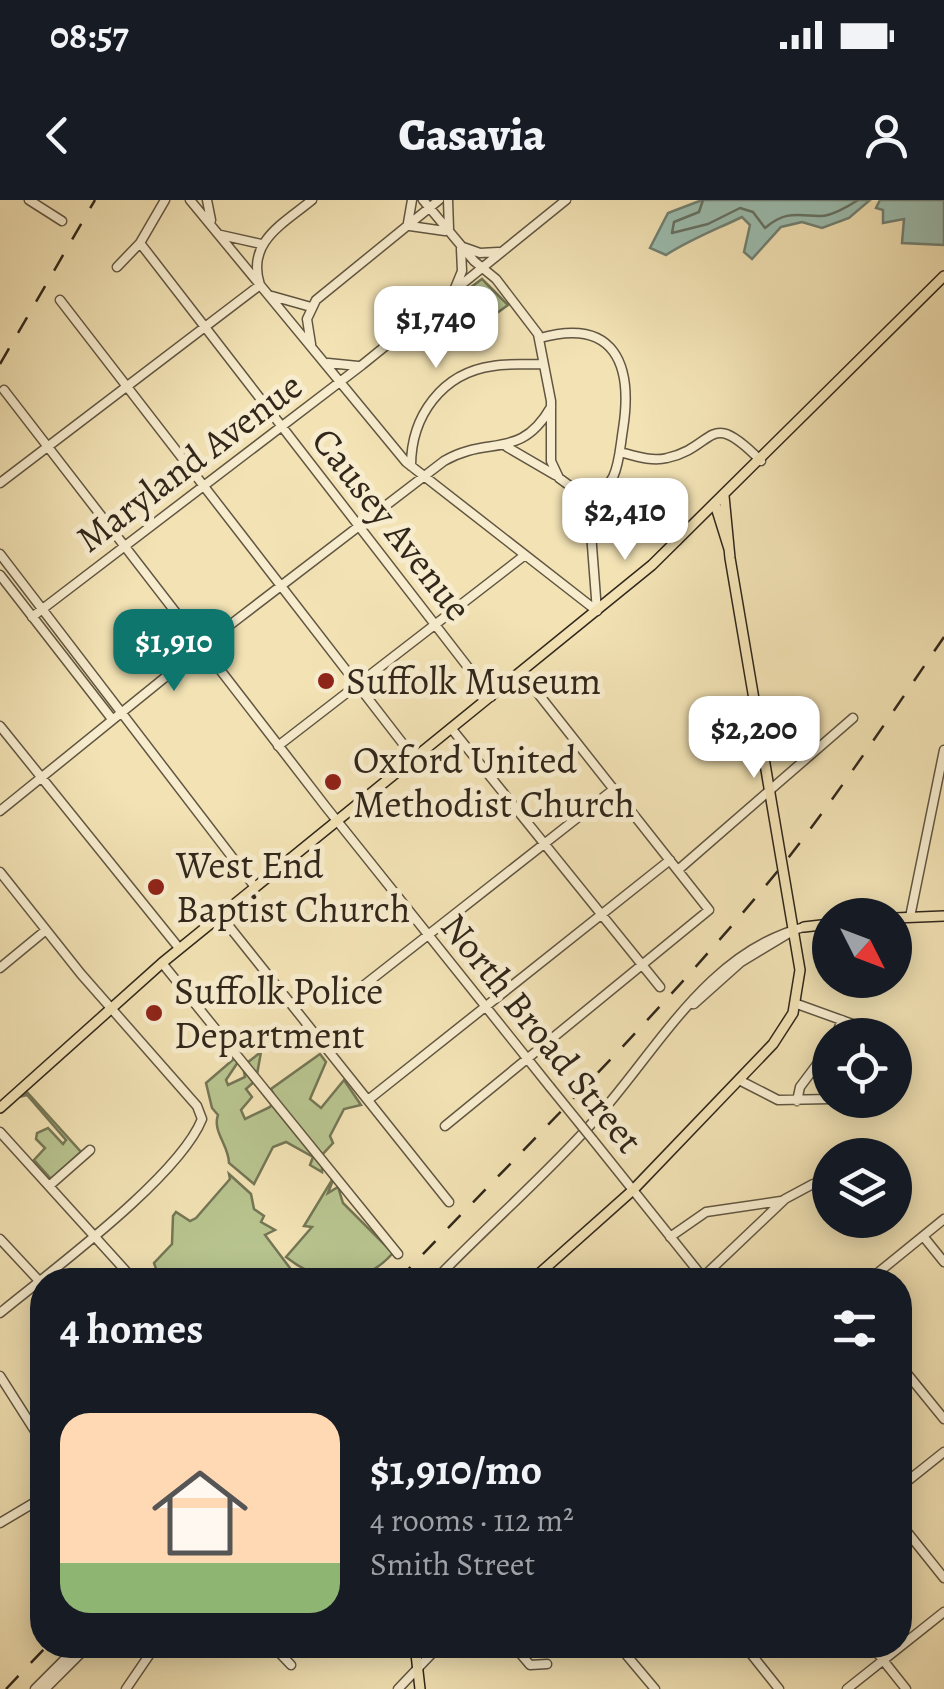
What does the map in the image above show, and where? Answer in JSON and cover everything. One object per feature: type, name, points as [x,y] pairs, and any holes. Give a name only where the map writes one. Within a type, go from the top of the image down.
[{"type":"main road","points":[[0,1108],[179,948],[677,541],[944,276]]},
{"type":"main road","points":[[545,1268],[633,1190],[739,1080],[781,1034],[796,1004],[799,928],[770,792],[729,549],[724,496]]},
{"type":"main road","points":[[715,504],[729,549]]},
{"type":"main road","points":[[912,917],[944,916]]},
{"type":"main road","points":[[799,928],[812,926]]},
{"type":"main road","points":[[416,1658],[420,1689]]},
{"type":"street","points":[[29,200],[62,222]]},
{"type":"street","points":[[117,267],[140,243],[165,200]]},
{"type":"street","points":[[190,200],[411,466],[597,610]]},
{"type":"street","points":[[207,200],[216,232]]},
{"type":"street","points":[[311,306],[284,302],[263,288],[256,265],[261,244],[312,200]]},
{"type":"street","points":[[406,228],[412,200]]},
{"type":"street","points":[[362,365],[340,367],[317,354],[307,328],[311,306],[406,228],[426,204],[439,200]]},
{"type":"street","points":[[448,200],[450,234]]},
{"type":"street","name":"Maryland Avenue","points":[[32,617],[362,365],[566,200]]},
{"type":"street","points":[[426,204],[496,279],[540,338],[541,364],[552,407],[551,461],[560,478]]},
{"type":"street","points":[[406,228],[423,224],[450,234]]},
{"type":"street","points":[[216,232],[261,244]]},
{"type":"street","name":"Causey Avenue","points":[[140,243],[490,697]]},
{"type":"street","points":[[460,244],[480,253],[504,250]]},
{"type":"street","points":[[455,290],[462,271],[460,244]]},
{"type":"street","points":[[0,483],[204,326],[263,288]]},
{"type":"street","points":[[60,300],[414,758]]},
{"type":"street","points":[[540,338],[567,334],[592,338],[622,361],[628,385],[615,477],[602,493],[586,501]]},
{"type":"street","points":[[411,466],[421,416],[451,382],[487,367],[541,364]]},
{"type":"street","name":"North Broad Street","points":[[4,390],[337,821],[695,1268]]},
{"type":"street","points":[[0,811],[202,647],[423,477],[460,453],[507,446],[532,434],[552,407]]},
{"type":"street","points":[[620,452],[666,458],[702,438],[724,433],[741,440],[761,461]]},
{"type":"street","points":[[507,446],[560,478],[586,501],[597,610]]},
{"type":"street","points":[[602,493],[650,518],[677,541]]},
{"type":"street","points":[[0,554],[255,887]]},
{"type":"street","points":[[278,746],[525,555]]},
{"type":"street","points":[[0,575],[112,719]]},
{"type":"street","points":[[445,1126],[708,914],[708,907],[521,672]]},
{"type":"street","points":[[678,870],[853,718]]},
{"type":"street","points":[[0,726],[179,948]]},
{"type":"street","points":[[451,728],[660,986]]},
{"type":"street","points":[[912,908],[944,750]]},
{"type":"street","points":[[358,990],[614,789]]},
{"type":"street","points":[[368,1100],[670,860]]},
{"type":"street","points":[[0,872],[198,1106],[202,1119],[168,1165],[57,1268]]},
{"type":"street","points":[[220,915],[449,1202]]},
{"type":"street","points":[[448,1268],[580,1136],[728,963],[764,940],[799,928]]},
{"type":"street","points":[[0,968],[46,930]]},
{"type":"street","points":[[162,963],[398,1254]]},
{"type":"street","points":[[796,1004],[836,1018]]},
{"type":"street","points":[[797,1101],[800,1087],[812,1071]]},
{"type":"street","points":[[739,1080],[766,1096],[812,1100]]},
{"type":"street","points":[[0,1132],[123,1268]]},
{"type":"street","points":[[49,1186],[90,1150]]},
{"type":"street","points":[[715,1268],[786,1199],[812,1184]]},
{"type":"street","points":[[670,1237],[706,1212],[786,1199]]},
{"type":"street","points":[[750,1207],[759,1224]]},
{"type":"street","points":[[884,1268],[944,1219]]},
{"type":"street","points":[[923,1236],[944,1262]]},
{"type":"street","points":[[0,1238],[30,1270]]},
{"type":"street","points":[[0,1314],[30,1291]]},
{"type":"street","points":[[0,1376],[30,1423]]},
{"type":"street","points":[[912,1380],[944,1419]]},
{"type":"street","points":[[912,1477],[944,1452]]},
{"type":"street","points":[[0,1523],[30,1505]]},
{"type":"street","points":[[912,1538],[944,1578]]},
{"type":"street","points":[[912,1637],[944,1612]]},
{"type":"street","points":[[35,1689],[65,1658]]},
{"type":"street","points":[[45,1689],[76,1658]]},
{"type":"street","points":[[126,1689],[147,1658]]},
{"type":"street","points":[[285,1658],[291,1664]]},
{"type":"street","points":[[398,1689],[427,1658]]},
{"type":"street","points":[[524,1658],[530,1665],[546,1664]]},
{"type":"street","points":[[629,1658],[654,1689]]},
{"type":"street","points":[[754,1658],[779,1689]]},
{"type":"street","points":[[847,1689],[886,1658]]},
{"type":"street","points":[[883,1660],[906,1689]]},
{"type":"green space","points":[[482,279],[508,305],[472,331],[448,341],[430,318]]},
{"type":"green space","points":[[261,1052],[256,1080],[246,1089],[252,1097],[241,1110],[245,1119],[270,1107],[275,1097],[271,1089],[320,1054],[326,1062],[310,1099],[321,1108],[344,1080],[361,1105],[344,1109],[330,1136],[333,1143],[322,1155],[322,1172],[310,1165],[313,1157],[286,1142],[273,1147],[254,1184],[229,1163],[206,1083],[236,1057],[238,1062],[226,1080],[228,1085],[245,1077],[243,1066]]},
{"type":"green space","points":[[27,1092],[81,1152],[51,1179],[34,1160],[45,1148],[36,1139],[37,1133],[48,1128],[63,1144],[66,1140],[27,1095],[23,1096]]},
{"type":"green space","points":[[329,1173],[333,1180],[328,1193],[338,1187],[343,1203],[393,1253],[376,1268],[303,1268],[286,1257],[312,1227],[304,1226],[332,1180]]},
{"type":"green space","points":[[229,1174],[251,1194],[254,1209],[264,1216],[261,1222],[275,1230],[265,1235],[290,1268],[156,1268],[154,1263],[172,1244],[176,1212],[190,1221],[196,1218],[230,1179]]},
{"type":"water","points":[[702,200],[870,200],[849,218],[822,228],[802,222],[781,227],[752,259],[744,252],[750,225],[742,217],[666,255],[650,248],[668,213]]},
{"type":"water","points":[[880,200],[944,200],[944,245],[902,243],[904,219],[883,223],[883,210],[876,208]]},
{"type":"railway","points":[[0,364],[95,200]]},
{"type":"railway","points":[[410,1268],[594,1077],[736,921],[823,811],[944,637]]},
{"type":"railway","points":[[6,1689],[36,1658]]},
{"type":"place","name":"Suffolk Museum","points":[[326,681]]},
{"type":"place","name":"Oxford United Methodist Church","points":[[333,782]]},
{"type":"place","name":"West End Baptist Church","points":[[156,887]]},
{"type":"place","name":"Suffolk Police Department","points":[[154,1013]]}]
